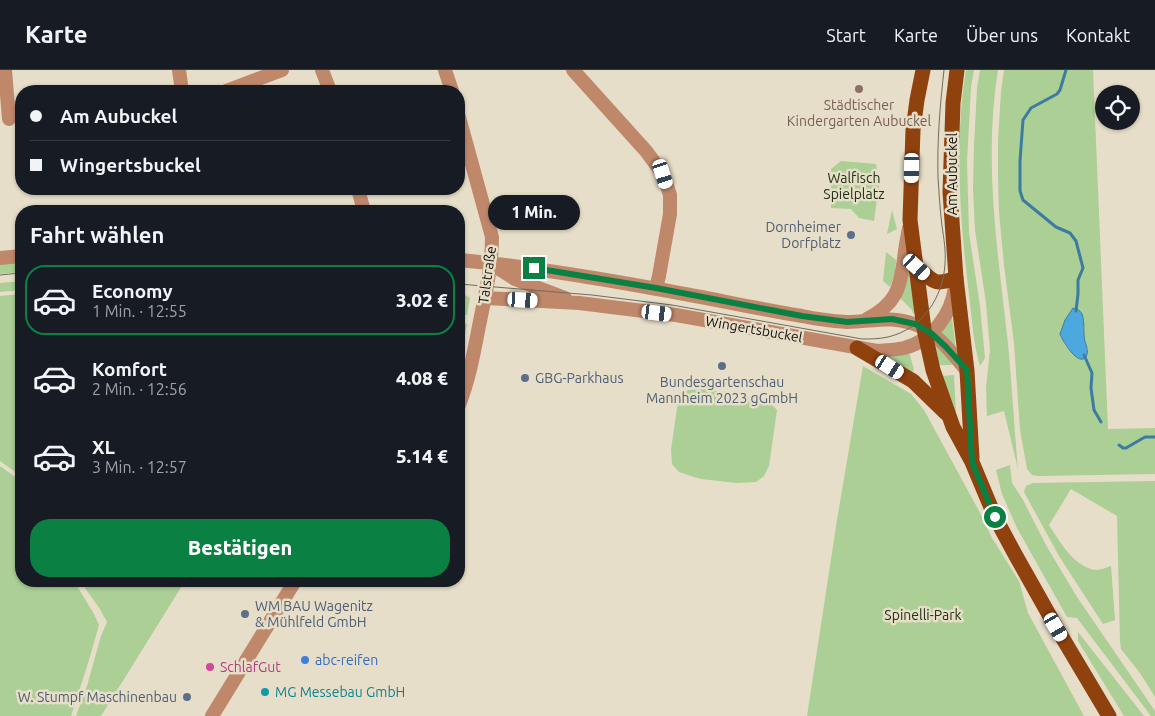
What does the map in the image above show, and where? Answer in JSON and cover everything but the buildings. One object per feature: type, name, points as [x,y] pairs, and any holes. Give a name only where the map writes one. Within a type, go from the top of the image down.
[{"type":"main road","name":"Am Aubuckel","points":[[924,70],[913,130],[910,220],[933,370],[947,413],[972,462],[995,517],[1109,716]]},
{"type":"main road","name":"Am Aubuckel","points":[[957,70],[952,103],[950,192],[956,278],[967,370],[972,462]]},
{"type":"main road","points":[[917,267],[932,281],[937,283],[956,278]]},
{"type":"main road","points":[[857,348],[913,381],[947,413]]},
{"type":"street","points":[[5,70],[10,119]]},
{"type":"street","points":[[179,70],[181,85]]},
{"type":"street","points":[[242,85],[282,70]]},
{"type":"street","points":[[322,70],[328,85]]},
{"type":"street","points":[[445,70],[450,85]]},
{"type":"street","points":[[573,70],[646,151],[663,174],[670,196],[670,214],[658,282]]},
{"type":"street","name":"Talstraße","points":[[465,139],[492,237],[485,298],[465,388]]},
{"type":"street","name":"Wingertsbuckel","points":[[864,320],[877,314],[885,307],[893,299],[900,285],[910,220]]},
{"type":"street","points":[[0,258],[15,257]]},
{"type":"street","name":"Wingertsbuckel","points":[[465,261],[658,282],[802,316],[840,321],[892,319],[915,324],[946,347],[967,370]]},
{"type":"street","name":"Wingertsbuckel","points":[[490,263],[515,279],[580,303]]},
{"type":"street","name":"Am Aubuckel","points":[[927,333],[943,320],[950,307],[955,291],[956,278]]},
{"type":"street","name":"Wingertsbuckel","points":[[485,298],[580,303],[676,315],[877,351],[906,348],[927,333]]},
{"type":"street","points":[[212,716],[291,587]]},
{"type":"green space","points":[[966,70],[974,70],[971,87],[967,162],[969,233],[980,306],[985,358],[980,366],[973,330],[961,211],[959,154],[962,98]]},
{"type":"green space","points":[[980,70],[998,70],[992,138],[992,173],[996,241],[1008,344],[1018,469],[1004,411],[987,416],[986,388],[990,350],[986,303],[975,230],[973,188],[977,88]]},
{"type":"green space","points":[[1004,70],[1093,70],[1108,429],[1155,428],[1155,474],[1038,476],[1032,475],[1027,469],[1020,430],[1014,343],[999,212],[998,140]],"holes":[[[1083,316],[1085,342],[1088,350],[1066,347],[1060,334]]]},
{"type":"green space","name":"Walfisch Spielplatz","points":[[841,161],[876,164],[879,185],[874,221],[859,218],[851,209],[831,208],[831,169]]},
{"type":"green space","points":[[892,210],[897,229],[887,234]]},
{"type":"green space","points":[[886,252],[896,260],[895,274],[890,287],[883,281]]},
{"type":"green space","points":[[15,263],[15,273],[0,274],[0,264]]},
{"type":"green space","points":[[911,271],[916,312],[913,314],[912,310],[900,298]]},
{"type":"green space","points":[[15,282],[15,291],[0,292],[0,283]]},
{"type":"green space","points":[[15,295],[15,472],[0,461],[0,296]]},
{"type":"green space","points":[[465,295],[470,298],[467,315],[465,315]]},
{"type":"green space","points":[[952,318],[956,350],[941,333]]},
{"type":"green space","points":[[936,346],[949,357],[952,365],[937,365],[933,347]]},
{"type":"green space","points":[[909,352],[914,370],[911,373],[886,359],[886,356]]},
{"type":"green space","name":"Spinelli-Park","points":[[863,366],[911,394],[924,410],[992,538],[1019,581],[1028,613],[1084,716],[807,716]]},
{"type":"green space","points":[[954,375],[956,414],[941,376]]},
{"type":"green space","points":[[705,389],[769,402],[777,410],[769,466],[764,476],[756,482],[736,483],[701,479],[679,472],[672,464],[671,450],[677,408],[681,396],[688,390]]},
{"type":"green space","points":[[1010,465],[1012,483],[1047,547],[1077,597],[1155,711],[1155,716],[1151,716],[1077,618],[1067,617],[1017,528],[1002,494],[996,470]]},
{"type":"green space","points":[[0,466],[15,477],[15,587],[78,587],[99,625],[71,716],[0,716]]},
{"type":"green space","points":[[1155,481],[1155,697],[1140,673],[1121,649],[1117,516],[1071,489],[1049,525],[1068,553],[1081,564],[1096,570],[1111,566],[1115,620],[1103,624],[1059,556],[1024,492],[1026,486],[1033,483]]},
{"type":"green space","points":[[84,587],[181,587],[101,716],[76,716],[107,622]]},
{"type":"green space","points":[[1078,632],[1144,716],[1124,716],[1078,641]]},
{"type":"water","points":[[1073,308],[1079,311],[1083,317],[1084,339],[1087,351],[1086,357],[1083,359],[1071,352],[1060,334],[1065,320]]},
{"type":"waterway","points":[[1066,70],[1057,94],[1031,108],[1023,120],[1020,191],[1023,200],[1056,227],[1070,233],[1076,241],[1083,268],[1078,280],[1076,311]]},
{"type":"waterway","points":[[1084,355],[1092,373],[1091,388],[1094,410],[1101,422]]},
{"type":"waterway","points":[[1119,445],[1126,448],[1145,437],[1155,437]]},
{"type":"tram line","points":[[465,284],[592,295],[672,305],[862,339],[885,338],[900,333],[911,327],[928,310],[935,300],[943,277],[945,250],[940,208],[938,164],[939,124],[944,70]]},
{"type":"tram line","points":[[0,275],[15,274]]},
{"type":"place","name":"Städtischer Kindergarten Aubuckel","points":[[859,89]]},
{"type":"place","name":"Dornheimer Dorfplatz","points":[[851,235]]},
{"type":"place","name":"Bundesgartenschau Mannheim 2023 gGmbH","points":[[722,366]]},
{"type":"place","name":"GBG-Parkhaus","points":[[525,378]]},
{"type":"place","name":"WM BAU Wagenitz & Mühlfeld GmbH","points":[[245,614]]},
{"type":"place","name":"abc-reifen","points":[[305,660]]},
{"type":"place","name":"SchlafGut","points":[[210,667]]},
{"type":"place","name":"MG Messebau GmbH","points":[[265,692]]},
{"type":"place","name":"W. Stumpf Maschinenbau","points":[[187,697]]},
{"type":"route","points":[[534,268],[656,288],[802,316],[847,322],[892,319],[915,324],[931,333],[967,370],[972,462],[995,517]]}]
